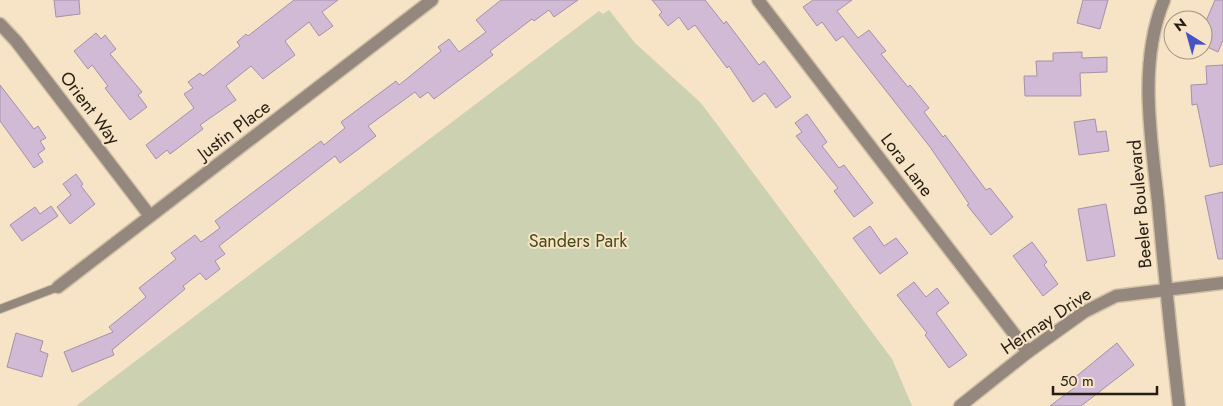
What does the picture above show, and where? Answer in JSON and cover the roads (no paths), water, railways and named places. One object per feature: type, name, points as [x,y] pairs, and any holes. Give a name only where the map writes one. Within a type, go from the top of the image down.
[{"type":"street","name":"Justin Place","points":[[58,286],[432,0]]},
{"type":"street","name":"Lora Lane","points":[[758,0],[1028,352]]},
{"type":"street","name":"Beeler Boulevard","points":[[1164,0],[1159,12],[1148,73],[1151,133],[1179,406]]},
{"type":"street","name":"Orient Way","points":[[0,24],[16,41],[150,216]]},
{"type":"street","name":"Hermay Drive","points":[[960,406],[1028,352],[1084,312],[1116,296],[1223,283]]},
{"type":"lane","points":[[0,309],[58,286]]},
{"type":"park label","name":"Sanders Park","points":[[578,241]]}]
